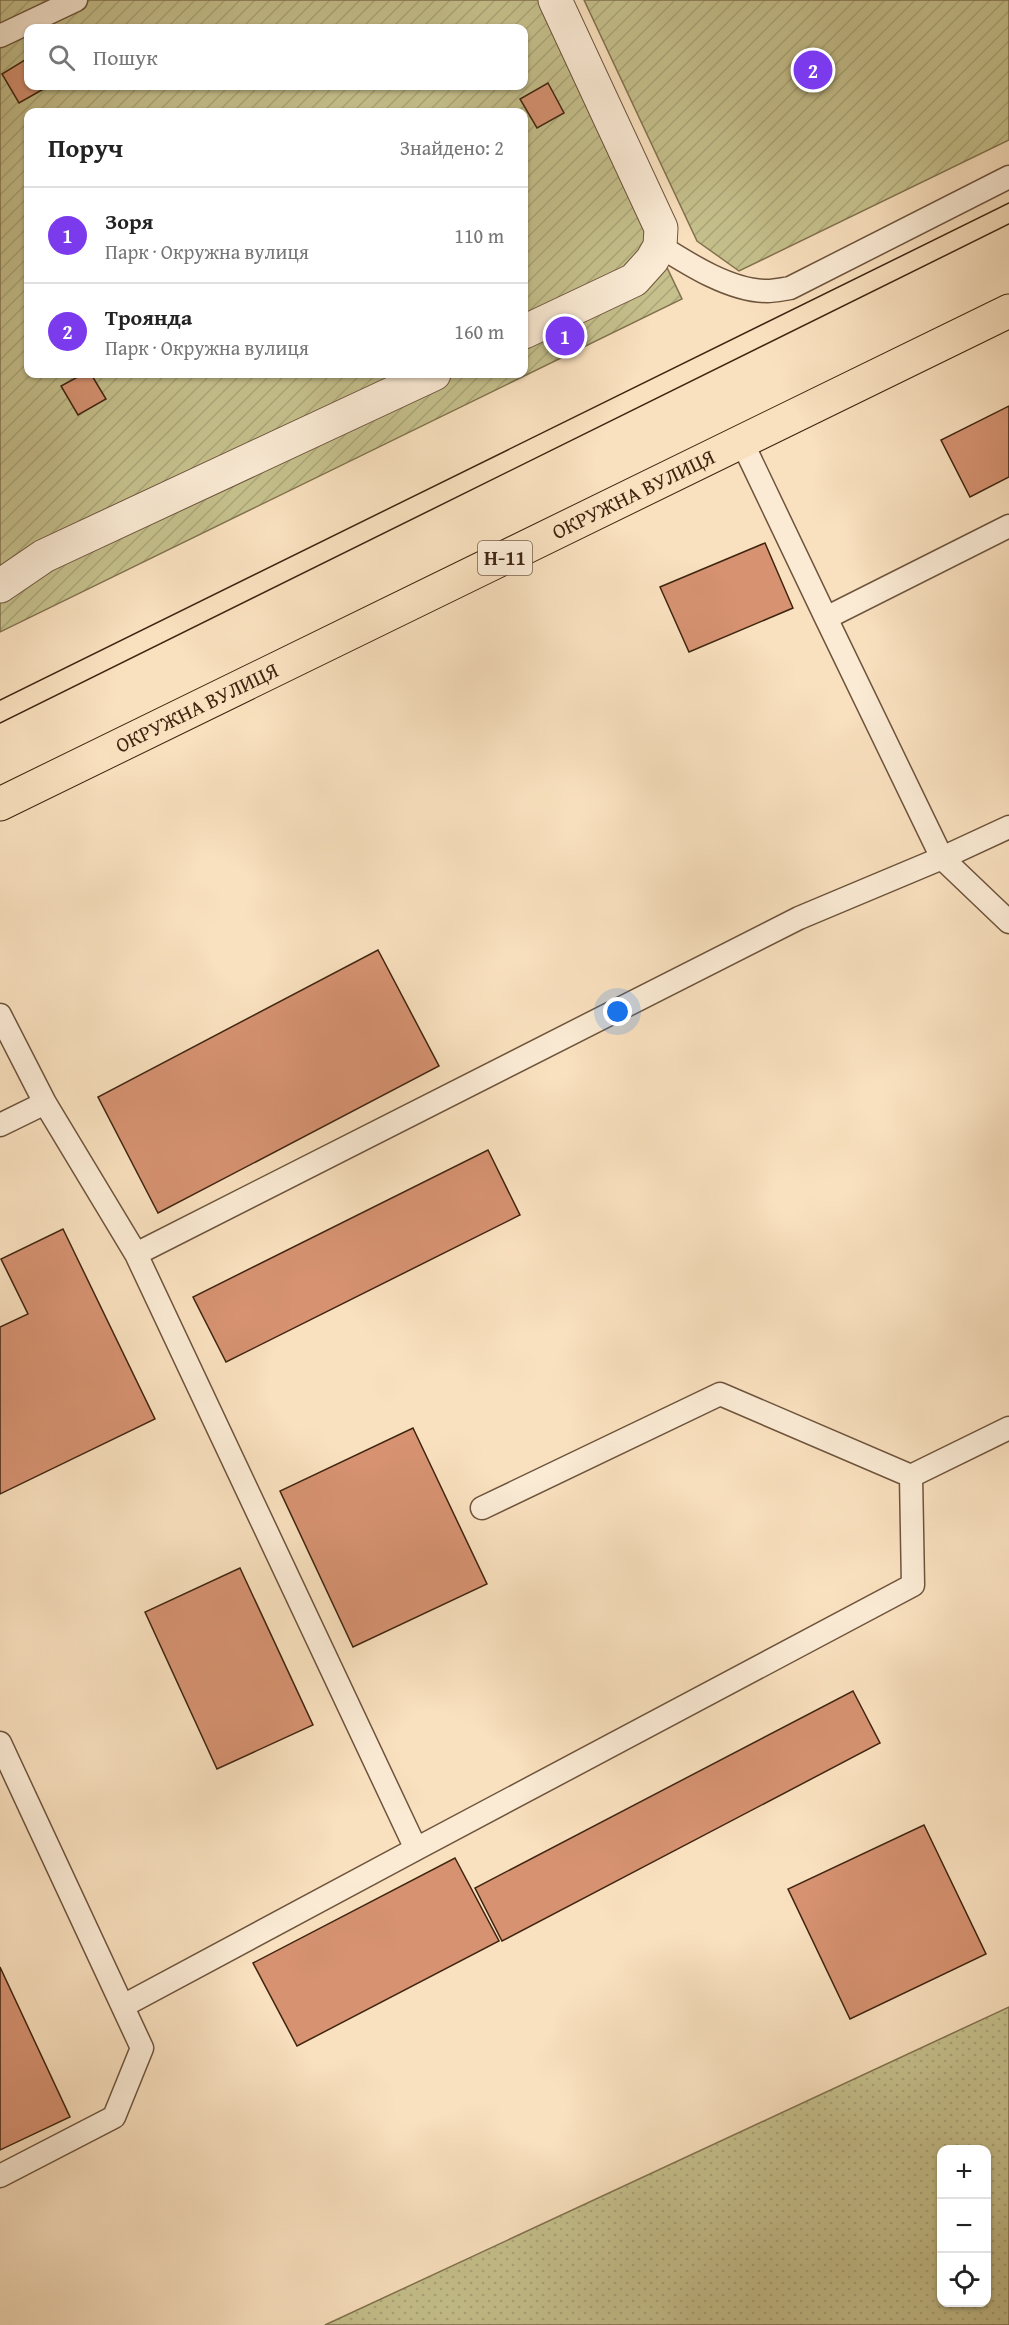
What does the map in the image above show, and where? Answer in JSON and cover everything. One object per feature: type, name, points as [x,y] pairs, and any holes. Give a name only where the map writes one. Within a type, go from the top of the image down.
[{"type":"main road","name":"ОКРУЖНА ВУЛИЦЯ","points":[[0,804],[1009,311]]},
{"type":"street","points":[[528,330],[634,280],[652,261],[660,246],[661,228],[555,0]]},
{"type":"street","points":[[0,586],[44,556],[425,378]]},
{"type":"lane","points":[[25,24],[76,0]]},
{"type":"lane","points":[[0,36],[24,25]]},
{"type":"lane","points":[[660,246],[694,268],[740,286],[766,291],[790,288],[1009,177]]},
{"type":"lane","points":[[742,442],[942,858],[1009,922]]},
{"type":"lane","points":[[826,618],[1009,526]]},
{"type":"lane","points":[[136,1254],[799,918],[942,858],[1009,827]]},
{"type":"lane","points":[[0,1015],[45,1103],[136,1254],[416,1849]]},
{"type":"lane","points":[[0,1125],[45,1103]]},
{"type":"lane","points":[[482,1508],[720,1394],[911,1476],[1009,1428]]},
{"type":"lane","points":[[123,2006],[913,1585],[911,1476]]},
{"type":"lane","points":[[0,1743],[142,2048],[114,2117],[0,2176]]},
{"type":"shaded area","points":[[0,0],[539,0],[682,299],[528,374],[528,108],[24,108],[24,378],[520,378],[0,632]]},
{"type":"shaded area","points":[[584,0],[1009,0],[1009,140],[739,271],[697,241]]},
{"type":"shaded area","points":[[1009,2007],[1009,2325],[325,2325]]},
{"type":"building","points":[[24,60],[24,90],[42,90],[19,103],[2,74]]},
{"type":"building","points":[[548,83],[564,113],[537,128],[528,113],[528,108],[525,108],[520,99]]},
{"type":"building","points":[[76,378],[93,378],[106,399],[78,415],[61,386]]},
{"type":"building","points":[[1009,406],[1009,477],[970,497],[941,440]]},
{"type":"building","points":[[765,543],[793,608],[689,652],[660,587]]},
{"type":"building","points":[[378,950],[439,1066],[158,1213],[98,1097]]},
{"type":"building","points":[[488,1150],[520,1215],[226,1362],[193,1297]]},
{"type":"building","points":[[63,1229],[155,1419],[0,1494],[0,1327],[28,1314],[1,1259]]},
{"type":"building","points":[[413,1428],[487,1584],[353,1647],[280,1491]]},
{"type":"building","points":[[240,1568],[313,1725],[217,1769],[145,1612]]},
{"type":"building","points":[[853,1691],[880,1743],[502,1941],[475,1888]]},
{"type":"building","points":[[924,1825],[986,1954],[850,2019],[788,1889]]},
{"type":"building","points":[[455,1858],[499,1941],[297,2046],[253,1963]]},
{"type":"building","points":[[0,1967],[70,2117],[0,2150]]},
{"type":"tram line","points":[[0,700],[1009,203]]},
{"type":"tram line","points":[[0,723],[1009,224]]},
{"type":"place","name":"Троянда","points":[[813,70]]},
{"type":"place","name":"Зоря","points":[[565,336]]}]
